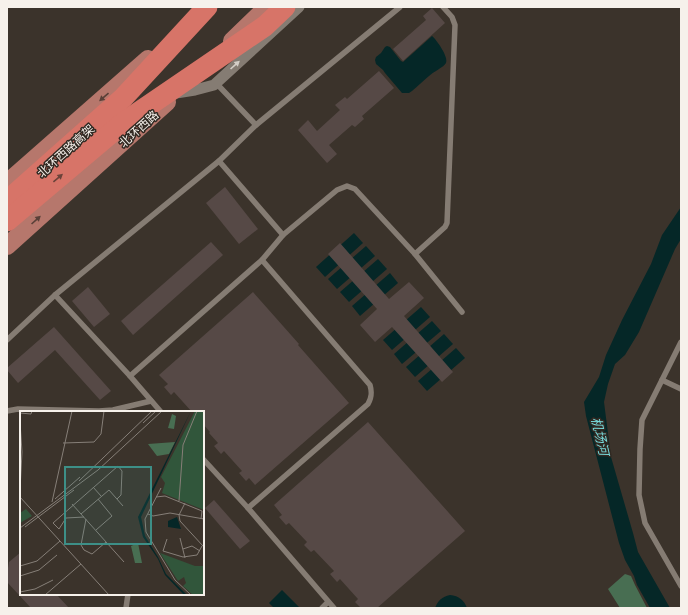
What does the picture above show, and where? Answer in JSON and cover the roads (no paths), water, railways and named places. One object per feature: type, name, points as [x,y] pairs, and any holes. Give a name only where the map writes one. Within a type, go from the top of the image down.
[{"type":"highway","name":"北环西路高架","points":[[7,201],[123,98],[207,7]]},
{"type":"highway","name":"北环西路高架","points":[[7,221],[123,123],[265,26],[285,7]]},
{"type":"main road","points":[[7,183],[207,7]]},
{"type":"main road","name":"北环西路","points":[[7,246],[210,63],[267,7]]},
{"type":"street","points":[[176,93],[195,90],[216,83],[299,7]]},
{"type":"lane","points":[[7,340],[55,295],[219,161],[256,125],[400,7]]},
{"type":"lane","points":[[415,254],[445,227],[447,223],[455,25],[452,17],[443,7]]},
{"type":"lane","points":[[216,83],[256,125]]},
{"type":"lane","points":[[219,161],[283,235]]},
{"type":"lane","points":[[130,376],[262,260],[283,235],[337,190],[347,186],[355,189],[415,254],[462,312]]},
{"type":"lane","points":[[248,508],[368,404],[371,398],[372,390],[370,384],[262,260]]},
{"type":"lane","points":[[55,295],[160,411]]},
{"type":"lane","points":[[681,342],[642,420],[639,495],[645,524],[681,586]]},
{"type":"lane","points":[[662,380],[681,389]]},
{"type":"lane","points":[[7,411],[18,409],[99,411],[113,410],[151,401]]},
{"type":"lane","points":[[204,459],[334,608]]},
{"type":"lane","points":[[126,608],[128,595]]},
{"type":"lane","points":[[322,608],[328,602]]},
{"type":"water","points":[[432,36],[444,53],[446,63],[412,91],[409,93],[402,93],[383,70],[376,64],[376,57],[387,46],[390,47],[403,62]]},
{"type":"water","name":"机场河","points":[[681,207],[681,239],[675,249],[639,332],[625,355],[615,364],[604,402],[611,457],[638,552],[670,608],[650,608],[625,560],[619,543],[586,416],[584,402],[599,377],[606,355],[651,264],[662,235]]},
{"type":"water","points":[[354,233],[363,243],[325,277],[316,267]]},
{"type":"water","points":[[366,246],[375,256],[337,289],[328,279]]},
{"type":"water","points":[[378,259],[387,269],[349,302],[340,292]]},
{"type":"water","points":[[390,273],[398,283],[360,316],[352,306]]},
{"type":"water","points":[[421,307],[430,317],[392,350],[383,340]]},
{"type":"water","points":[[432,321],[441,331],[402,364],[394,354]]},
{"type":"water","points":[[444,334],[453,344],[415,377],[406,367]]},
{"type":"water","points":[[456,348],[465,358],[427,391],[418,381]]},
{"type":"water","points":[[282,590],[300,608],[274,608],[269,603]]},
{"type":"water","points":[[450,595],[461,599],[467,608],[435,608],[441,599]]}]
